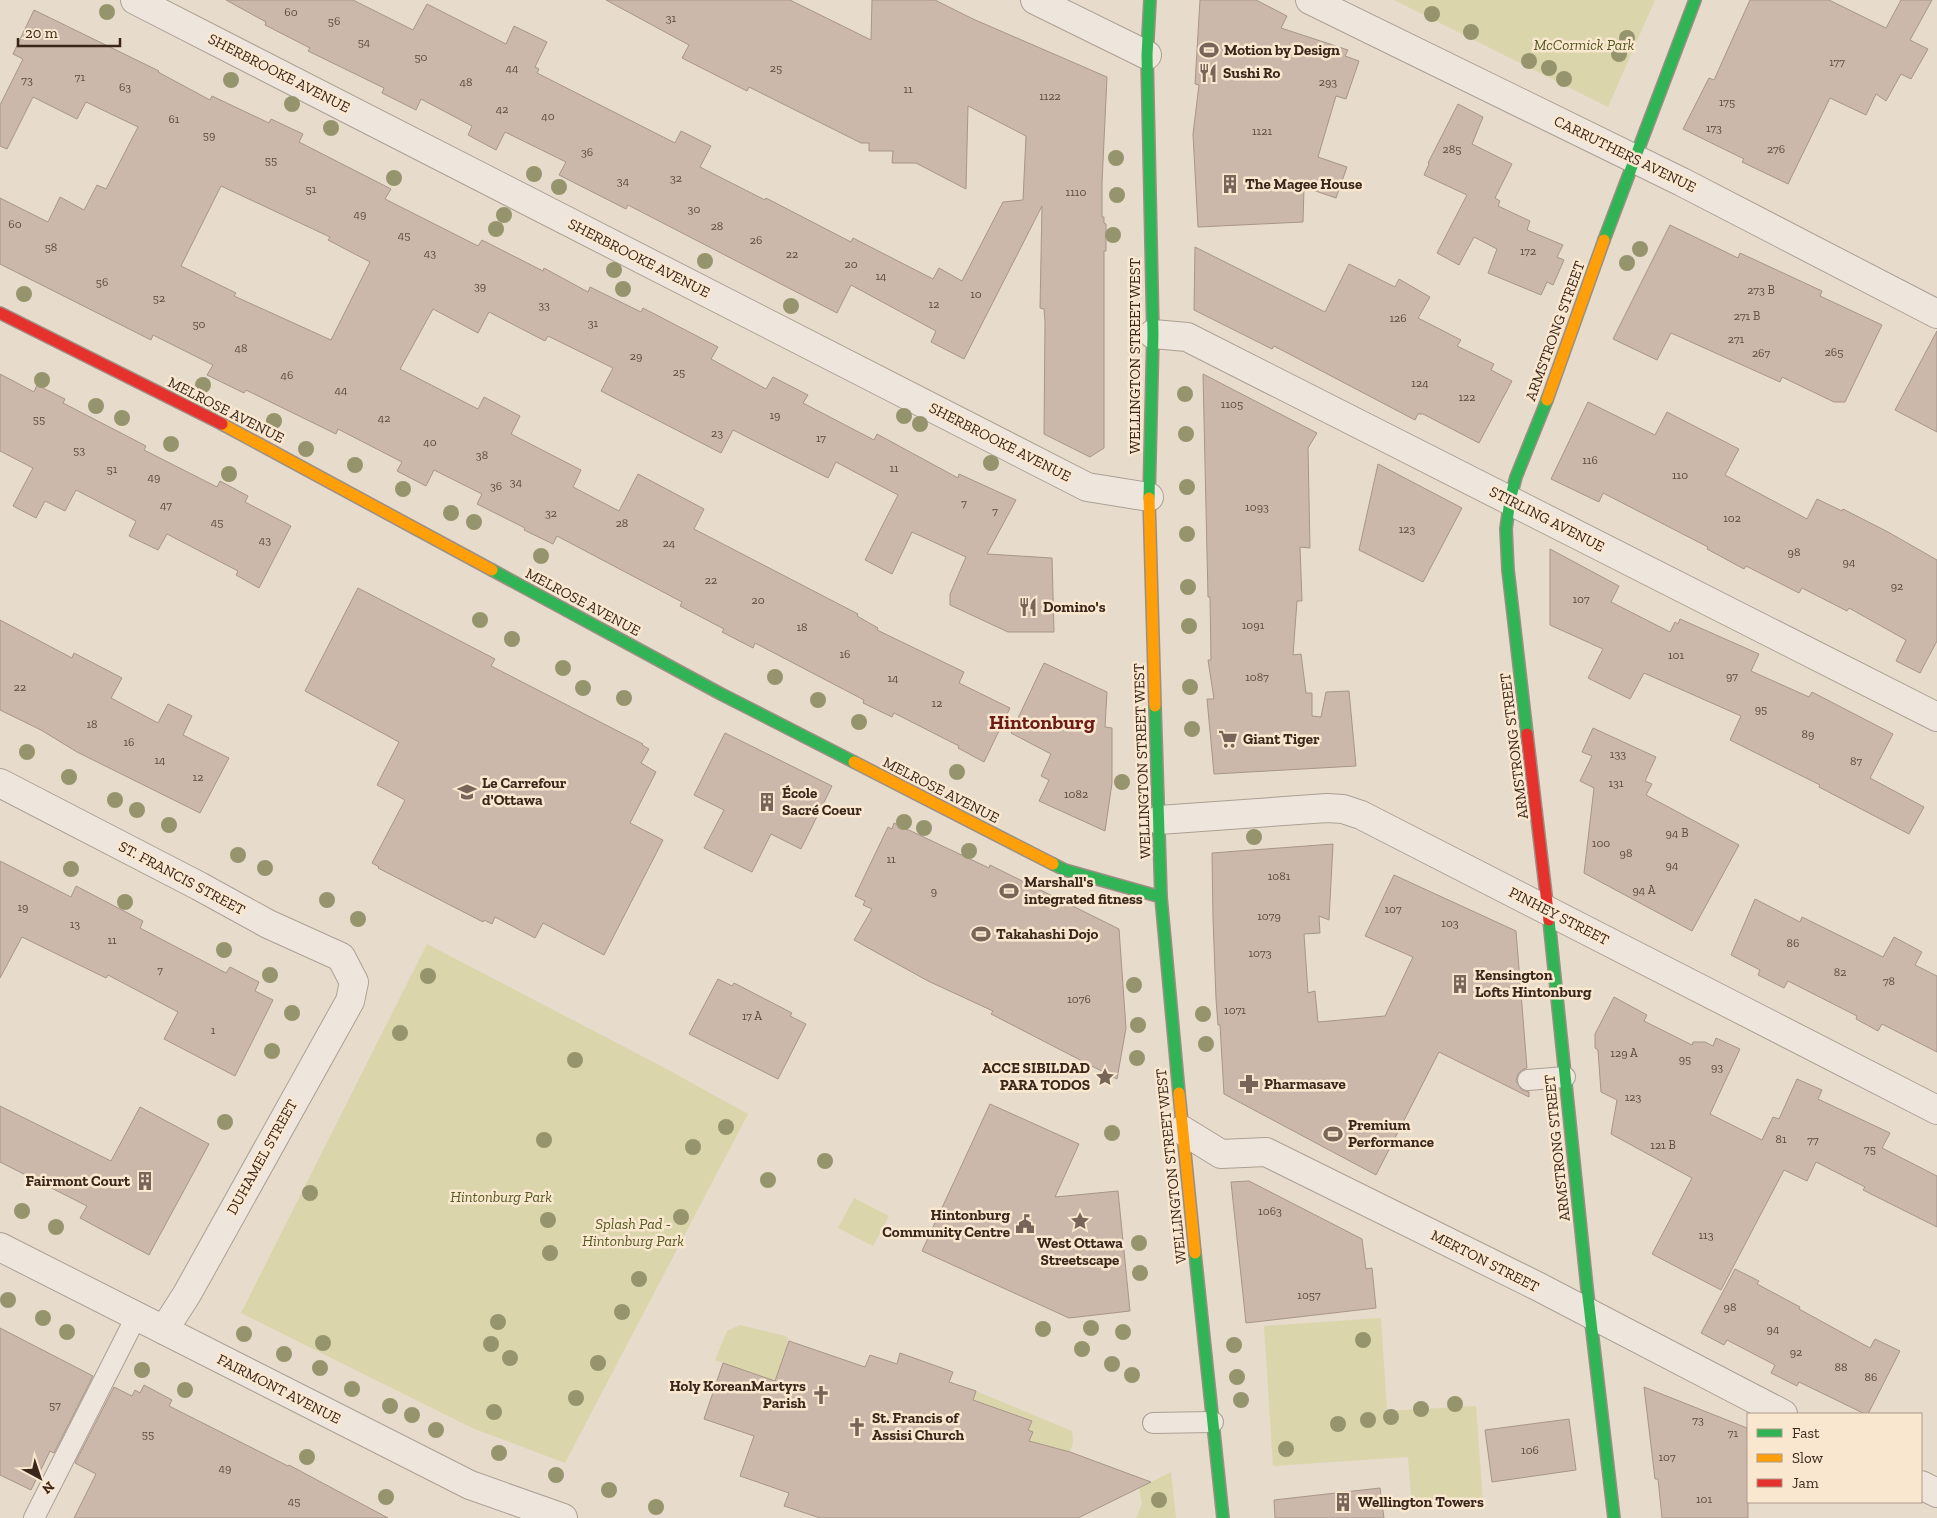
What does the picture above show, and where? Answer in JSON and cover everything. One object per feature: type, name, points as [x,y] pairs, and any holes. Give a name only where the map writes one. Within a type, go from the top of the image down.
[{"type":"street","name":"SHERBROOKE AVENUE","points":[[135,0],[1086,487],[1150,497]]},
{"type":"street","points":[[1036,0],[1147,55]]},
{"type":"street","name":"WELLINGTON STREET WEST","points":[[1150,0],[1147,55],[1152,334],[1150,497],[1160,896],[1182,1130],[1223,1518]]},
{"type":"street","name":"CARRUTHERS AVENUE","points":[[1310,0],[1682,182],[1937,314]]},
{"type":"street","name":"ARMSTRONG STREET","points":[[1614,1518],[1589,1314],[1548,910],[1508,570],[1506,529],[1510,500],[1516,477],[1542,413],[1634,159],[1695,0]]},
{"type":"street","name":"MELROSE AVENUE","points":[[0,313],[212,419],[722,694],[1066,870],[1160,896]]},
{"type":"street","name":"STIRLING AVENUE","points":[[1152,334],[1187,337],[1937,718]]},
{"type":"street","name":"ST. FRANCIS STREET","points":[[0,783],[199,886],[268,924],[341,957],[354,982]]},
{"type":"street","name":"PINHEY STREET","points":[[1159,820],[1343,809],[1361,815],[1937,1110]]},
{"type":"street","name":"DUHAMEL STREET","points":[[164,1330],[187,1294],[350,1001],[354,982]]},
{"type":"street","name":"MERTON STREET","points":[[1182,1130],[1221,1154],[1266,1152],[1782,1413]]},
{"type":"street","name":"FAIRMONT AVENUE","points":[[0,1247],[470,1485],[564,1518]]},
{"type":"street","points":[[1922,1486],[1937,1493]]},
{"type":"lane","points":[[1528,1080],[1565,1077]]},
{"type":"lane","points":[[34,1518],[136,1317]]},
{"type":"lane","points":[[1153,1423],[1212,1422]]},
{"type":"green space","name":"McCormick Park","points":[[1394,0],[1655,0],[1608,107]]},
{"type":"green space","name":"Hintonburg Park","points":[[427,944],[663,1067],[748,1114],[565,1463],[472,1428],[241,1313]]},
{"type":"green space","points":[[854,1198],[889,1216],[873,1246],[838,1228]]},
{"type":"green space","points":[[1381,1318],[1387,1411],[1476,1406],[1483,1503],[1412,1508],[1408,1457],[1273,1466],[1264,1326]]},
{"type":"green space","points":[[740,1325],[786,1336],[789,1341],[775,1381],[715,1360],[727,1331]]},
{"type":"green space","points":[[976,1391],[1072,1431],[1073,1442],[1070,1452],[1067,1451],[1065,1455],[1028,1441],[1028,1430],[1032,1421],[1013,1414],[966,1420]]},
{"type":"green space","points":[[1171,1472],[1176,1518],[1136,1518],[1142,1504],[1139,1488]]},
{"type":"building","points":[[226,0],[353,0],[413,30],[427,4],[506,44],[514,26],[547,42],[535,67],[539,69],[537,73],[675,143],[681,131],[711,146],[700,167],[765,200],[766,198],[851,242],[853,238],[933,279],[939,268],[962,281],[1003,202],[1023,200],[1026,136],[968,106],[966,189],[916,163],[892,163],[893,151],[869,151],[869,143],[861,143],[749,87],[747,91],[682,58],[689,45],[606,0],[790,0],[871,40],[872,0],[935,0],[973,19],[1107,77],[1102,183],[1102,217],[1104,217],[1104,223],[1106,224],[1106,251],[1104,251],[1104,448],[1090,457],[1044,434],[1045,321],[1044,309],[1040,308],[1042,206],[964,359],[931,342],[936,331],[851,285],[837,313],[628,205],[626,209],[559,175],[566,162],[505,132],[496,150],[468,135],[472,126],[421,99],[416,110],[382,93],[384,88],[308,51],[310,48],[265,25],[266,22]]},
{"type":"building","points":[[1200,0],[1256,0],[1287,16],[1281,28],[1348,50],[1345,56],[1359,61],[1346,99],[1336,96],[1318,157],[1347,167],[1336,198],[1304,187],[1303,222],[1198,227],[1193,134],[1199,85],[1195,84]]},
{"type":"building","points":[[1750,0],[1829,0],[1886,28],[1901,0],[1932,0],[1910,40],[1928,49],[1911,79],[1901,74],[1886,101],[1876,94],[1866,115],[1830,98],[1788,184],[1742,162],[1744,159],[1683,129],[1709,78],[1714,80]]},
{"type":"building","points":[[34,10],[159,71],[210,100],[212,96],[269,123],[271,119],[303,134],[299,142],[391,189],[385,199],[478,246],[482,240],[543,271],[544,268],[588,292],[590,287],[641,312],[643,308],[718,347],[711,359],[766,389],[773,377],[808,395],[803,403],[874,440],[877,434],[958,478],[959,474],[1016,500],[987,554],[1052,558],[1054,632],[1008,632],[950,605],[950,594],[966,557],[912,532],[892,574],[865,560],[898,495],[836,462],[828,478],[733,430],[721,453],[601,391],[613,368],[548,336],[545,341],[489,312],[478,333],[433,309],[400,369],[478,409],[484,397],[520,416],[511,434],[581,470],[573,487],[619,511],[638,474],[704,509],[694,529],[858,614],[857,616],[878,628],[877,630],[964,672],[959,683],[1010,708],[984,762],[958,748],[959,746],[894,713],[892,717],[863,703],[864,700],[755,643],[753,648],[722,632],[724,629],[680,606],[682,602],[557,536],[553,544],[524,530],[525,528],[477,504],[482,494],[434,470],[426,486],[397,471],[402,462],[338,429],[336,434],[246,390],[244,393],[207,375],[213,365],[153,335],[151,340],[0,264],[0,198],[48,222],[60,197],[84,210],[97,185],[106,189],[138,127],[86,102],[77,119],[33,97],[7,149],[0,146],[0,105],[23,59],[13,54]],"holes":[[[221,186],[330,237],[328,240],[370,262],[331,340],[234,296],[236,293],[181,266]]]},
{"type":"building","points":[[1458,104],[1483,117],[1472,144],[1512,164],[1495,198],[1500,201],[1498,206],[1530,221],[1527,230],[1563,245],[1557,257],[1564,260],[1553,285],[1547,282],[1541,295],[1488,273],[1497,249],[1474,237],[1459,265],[1437,253],[1467,195],[1424,175],[1428,163]]},
{"type":"building","points":[[1670,225],[1738,258],[1740,253],[1822,291],[1820,296],[1882,325],[1845,402],[1834,402],[1782,377],[1780,382],[1671,333],[1657,360],[1613,339]]},
{"type":"building","points":[[1195,247],[1325,312],[1349,264],[1395,287],[1399,279],[1430,297],[1418,318],[1461,340],[1457,346],[1494,364],[1491,370],[1512,381],[1479,443],[1423,414],[1418,414],[1415,420],[1274,346],[1272,349],[1194,310]]},
{"type":"building","points":[[1937,331],[1937,432],[1895,410]]},
{"type":"building","points":[[0,374],[34,392],[37,385],[65,399],[63,403],[146,446],[144,450],[217,487],[220,481],[248,496],[245,502],[291,526],[259,588],[236,575],[238,571],[167,534],[158,550],[129,536],[136,521],[76,490],[65,511],[45,501],[36,518],[13,506],[33,468],[0,451]]},
{"type":"building","points":[[1203,374],[1317,433],[1308,448],[1310,548],[1300,547],[1302,601],[1297,601],[1293,655],[1301,654],[1306,693],[1312,693],[1312,716],[1321,717],[1326,692],[1349,691],[1356,766],[1214,774],[1207,699],[1214,699],[1208,660],[1211,660],[1210,597],[1208,597]]},
{"type":"building","points":[[1588,402],[1655,435],[1667,412],[1739,449],[1725,475],[1807,519],[1817,499],[1842,511],[1843,509],[1937,560],[1937,641],[1920,673],[1896,661],[1906,640],[1849,608],[1847,611],[1802,588],[1799,593],[1746,566],[1744,569],[1707,549],[1708,547],[1603,493],[1599,502],[1551,479]]},
{"type":"building","points":[[1378,464],[1462,508],[1423,582],[1359,550]]},
{"type":"building","points":[[1550,549],[1619,586],[1611,602],[1670,632],[1675,622],[1678,624],[1680,619],[1759,654],[1751,671],[1809,697],[1812,692],[1893,734],[1870,778],[1924,807],[1909,834],[1819,787],[1820,785],[1730,740],[1741,716],[1644,673],[1630,699],[1588,678],[1603,649],[1550,625]]},
{"type":"building","points":[[358,588],[495,659],[491,666],[643,744],[649,749],[641,763],[656,772],[630,823],[663,840],[604,955],[543,923],[535,938],[495,917],[492,924],[484,920],[483,922],[378,868],[372,863],[405,800],[377,785],[399,742],[305,691]]},
{"type":"building","points":[[0,620],[72,658],[74,653],[122,678],[111,698],[158,723],[168,704],[192,716],[183,735],[229,758],[200,813],[77,752],[41,730],[0,710]]},
{"type":"building","points":[[1044,663],[1107,692],[1105,727],[1112,728],[1112,783],[1105,831],[1039,801],[1049,780],[1041,776],[1051,754],[1011,733]]},
{"type":"building","points":[[1593,728],[1656,757],[1645,781],[1652,784],[1646,795],[1739,845],[1692,931],[1584,873],[1594,788],[1580,781],[1592,756],[1582,752]]},
{"type":"building","name":"École Sacré Coeur","points":[[725,733],[832,786],[801,849],[771,834],[752,872],[704,848],[724,810],[694,795]]},
{"type":"building","points":[[894,823],[989,868],[990,865],[1119,929],[1126,1028],[1117,1079],[991,1014],[993,1011],[928,981],[854,940],[872,909],[863,905],[865,901],[855,896],[888,827],[892,829]]},
{"type":"building","points":[[1333,844],[1329,920],[1319,916],[1320,933],[1304,934],[1308,993],[1315,991],[1318,1022],[1385,1016],[1413,957],[1365,936],[1394,875],[1516,931],[1527,1068],[1518,1074],[1516,1081],[1522,1090],[1529,1092],[1529,1097],[1439,1052],[1376,1175],[1224,1094],[1220,1025],[1218,1025],[1216,999],[1212,853]]},
{"type":"building","points":[[0,861],[71,897],[76,886],[143,921],[140,928],[226,973],[230,967],[259,982],[255,991],[273,1000],[235,1076],[164,1039],[178,1012],[108,975],[106,978],[22,937],[0,978]]},
{"type":"building","points":[[1755,899],[1800,922],[1802,917],[1883,957],[1894,937],[1922,952],[1915,965],[1937,976],[1937,1052],[1882,1024],[1878,1031],[1856,1019],[1857,1016],[1788,981],[1784,988],[1758,975],[1760,970],[1731,955]]},
{"type":"building","points":[[718,979],[732,986],[734,983],[792,1013],[790,1016],[806,1024],[778,1079],[689,1034]]},
{"type":"building","points":[[1614,997],[1647,1015],[1644,1021],[1692,1045],[1693,1042],[1705,1042],[1713,1046],[1716,1038],[1740,1049],[1710,1114],[1762,1140],[1773,1117],[1779,1119],[1797,1079],[1822,1090],[1818,1099],[1890,1133],[1882,1148],[1937,1176],[1937,1227],[1863,1190],[1865,1187],[1816,1162],[1807,1181],[1784,1170],[1721,1290],[1652,1254],[1692,1178],[1611,1134],[1617,1100],[1601,1092],[1595,1034]]},
{"type":"building","name":"Hintonburg Community Centre","points":[[990,1104],[1079,1144],[1055,1197],[1118,1191],[1130,1311],[1069,1318],[922,1251]]},
{"type":"building","name":"Fairmont Court","points":[[0,1106],[111,1161],[140,1107],[209,1144],[149,1255],[80,1218],[87,1206],[0,1162]]},
{"type":"building","points":[[1249,1181],[1362,1239],[1366,1269],[1372,1268],[1376,1308],[1246,1323],[1231,1182]]},
{"type":"building","points":[[1735,1269],[1759,1281],[1757,1284],[1800,1307],[1799,1309],[1870,1348],[1875,1339],[1900,1351],[1869,1413],[1863,1413],[1799,1382],[1797,1386],[1771,1373],[1775,1365],[1727,1340],[1724,1345],[1701,1333]]},
{"type":"building","points":[[0,1328],[93,1376],[54,1453],[50,1451],[31,1490],[0,1475]]},
{"type":"building","name":"St. Francis of Assisi Church","points":[[789,1341],[865,1367],[870,1355],[897,1364],[900,1353],[953,1372],[949,1382],[976,1391],[973,1400],[1032,1421],[1028,1430],[1033,1432],[1029,1441],[1070,1452],[1151,1482],[1078,1518],[820,1518],[784,1506],[789,1493],[740,1476],[754,1436],[704,1419],[723,1363],[775,1381]]},
{"type":"building","points":[[144,1385],[172,1400],[169,1406],[289,1465],[388,1518],[74,1518],[96,1474],[75,1463],[114,1387],[132,1396],[135,1390],[140,1393]]},
{"type":"building","points":[[1644,1387],[1747,1428],[1748,1518],[1662,1518],[1658,1479],[1655,1479]]},
{"type":"building","points":[[1569,1419],[1576,1470],[1492,1482],[1485,1430]]},
{"type":"building","name":"Wellington Towers","points":[[1380,1488],[1384,1518],[1275,1518],[1274,1500]]},
{"type":"traffic: fast","points":[[1149,498],[1153,334],[1147,55],[1150,0]]},
{"type":"traffic: fast","points":[[1604,240],[1695,0]]},
{"type":"traffic: fast","points":[[1527,734],[1508,570],[1506,529],[1510,500],[1516,477],[1547,400]]},
{"type":"traffic: fast","points":[[492,570],[721,694],[854,762]]},
{"type":"traffic: fast","points":[[1155,706],[1161,897],[1179,1093]]},
{"type":"traffic: fast","points":[[1053,864],[1065,870],[1161,897]]},
{"type":"traffic: fast","points":[[1549,920],[1587,1288],[1614,1518]]},
{"type":"traffic: fast","points":[[1195,1253],[1223,1518]]},
{"type":"traffic: slow","points":[[1547,400],[1604,240]]},
{"type":"traffic: slow","points":[[222,424],[492,570]]},
{"type":"traffic: slow","points":[[1149,498],[1155,706]]},
{"type":"traffic: slow","points":[[854,762],[1053,864]]},
{"type":"traffic: slow","points":[[1179,1093],[1195,1253]]},
{"type":"traffic: jam","points":[[0,313],[222,424]]},
{"type":"traffic: jam","points":[[1527,734],[1549,920]]},
{"type":"place","name":"Motion by Design","points":[[1209,50]]},
{"type":"place","name":"Sushi Ro","points":[[1208,73]]},
{"type":"place","name":"The Magee House","points":[[1230,184]]},
{"type":"place","name":"Domino's","points":[[1028,607]]},
{"type":"place","name":"Giant Tiger","points":[[1228,739]]},
{"type":"place","name":"Le Carrefour d'Ottawa","points":[[467,792]]},
{"type":"place","name":"École Sacré Coeur","points":[[767,802]]},
{"type":"place","name":"Marshall's integrated fitness","points":[[1009,891]]},
{"type":"place","name":"Takahashi Dojo","points":[[981,934]]},
{"type":"place","name":"Kensington Lofts Hintonburg","points":[[1460,984]]},
{"type":"place","name":"ACCE SIBILDAD PARA TODOS","points":[[1105,1077]]},
{"type":"place","name":"Pharmasave","points":[[1249,1084]]},
{"type":"place","name":"Premium Performance","points":[[1333,1134]]},
{"type":"place","name":"Fairmont Court","points":[[145,1181]]},
{"type":"place","name":"West Ottawa Streetscape","points":[[1080,1221]]},
{"type":"place","name":"Hintonburg Community Centre","points":[[1025,1224]]},
{"type":"place","name":"Holy KoreanMartyrs Parish","points":[[821,1395]]},
{"type":"place","name":"St. Francis of Assisi Church","points":[[857,1427]]},
{"type":"place","name":"Wellington Towers","points":[[1343,1502]]},
{"type":"district","name":"Hintonburg","points":[[1042,722]]},
{"type":"park label","name":"Splash Pad - Hintonburg Park","points":[[633,1232]]}]
